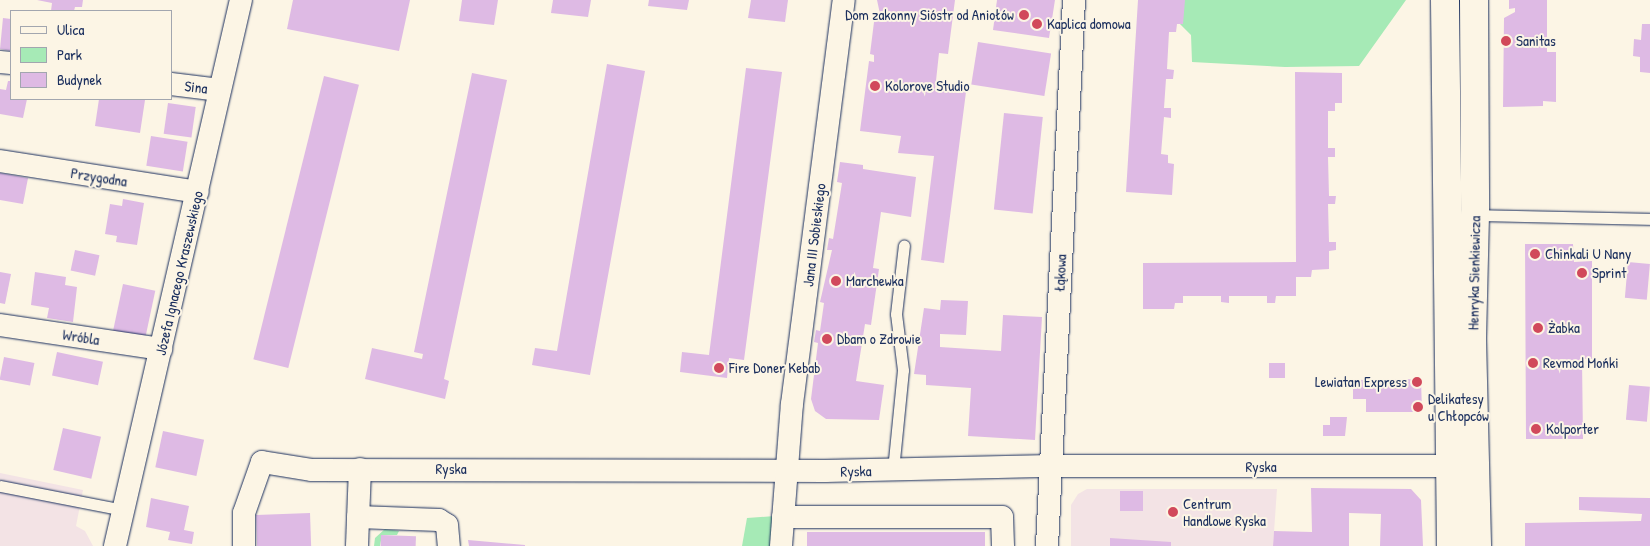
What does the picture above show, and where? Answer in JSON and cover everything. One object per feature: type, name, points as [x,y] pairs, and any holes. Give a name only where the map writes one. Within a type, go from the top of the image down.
[{"type":"main road","name":"Henryka Sienkiewicza","points":[[1474,0],[1475,215],[1472,340],[1477,546]]},
{"type":"main road","name":"Henryka Sienkiewicza","points":[[1445,13],[1451,546]]},
{"type":"main road","points":[[1445,13],[1474,27]]},
{"type":"main road","points":[[1447,214],[1475,215]]},
{"type":"street","name":"Józefa Ignacego Kraszewskiego","points":[[115,546],[241,0]]},
{"type":"street","name":"Jana III Sobieskiego","points":[[781,546],[789,470],[792,404],[844,0]]},
{"type":"street","name":"Łąkowa","points":[[1047,546],[1074,0]]},
{"type":"street","name":"Sina","points":[[172,84],[220,90]]},
{"type":"street","name":"Przygodna","points":[[0,161],[198,192]]},
{"type":"street","name":"Wróbla","points":[[0,325],[161,349]]},
{"type":"street","name":"Ryska","points":[[244,546],[244,513],[262,462],[312,470],[892,470],[1051,466],[1450,466]]},
{"type":"street","points":[[357,546],[360,469]]},
{"type":"street","points":[[358,517],[438,520],[447,525],[449,546]]},
{"type":"street","points":[[783,517],[1002,517],[1003,546]]},
{"type":"lane","points":[[1475,215],[1650,219]]},
{"type":"lane","points":[[892,470],[903,370],[896,314],[904,245]]},
{"type":"lane","points":[[0,486],[123,510]]},
{"type":"shaded area","points":[[0,473],[83,490],[76,526],[85,531],[93,546],[0,546]]},
{"type":"shaded area","name":"Centrum Handlowe Ryska","points":[[1087,489],[1277,489],[1273,546],[1071,546],[1071,505],[1078,494]]},
{"type":"green space","points":[[1178,0],[1406,0],[1359,66],[1285,67],[1192,62],[1191,35],[1177,21]]},
{"type":"green space","points":[[775,516],[771,546],[742,546],[747,518]]},
{"type":"green space","points":[[385,529],[399,531],[397,535],[382,535],[380,546],[374,546],[375,538]]},
{"type":"building","points":[[37,0],[83,0],[82,7],[75,7],[74,10],[51,10],[52,3]]},
{"type":"building","points":[[293,0],[410,0],[399,51],[287,29]]},
{"type":"building","points":[[462,0],[498,0],[494,25],[459,21]]},
{"type":"building","points":[[553,0],[591,0],[588,17],[551,13]]},
{"type":"building","points":[[649,0],[689,0],[687,10],[648,6]]},
{"type":"building","points":[[751,0],[788,0],[785,22],[748,18]]},
{"type":"building","points":[[877,0],[955,0],[948,54],[939,53],[935,90],[966,92],[944,263],[921,260],[934,156],[898,153],[901,136],[860,131],[869,61],[874,62],[874,55],[870,54],[875,14],[880,14]]},
{"type":"building","name":"Dom zakonny Sióstr od Aniołów","points":[[997,0],[1055,0],[1049,38],[993,30]]},
{"type":"building","points":[[1138,0],[1185,0],[1183,24],[1177,24],[1176,32],[1169,32],[1167,69],[1174,70],[1173,79],[1166,79],[1164,108],[1171,108],[1171,118],[1164,117],[1161,154],[1168,155],[1168,163],[1174,164],[1172,195],[1126,192]]},
{"type":"building","points":[[1509,0],[1547,0],[1547,52],[1556,52],[1556,102],[1543,101],[1543,106],[1503,107],[1504,18],[1515,12],[1515,8],[1509,9]]},
{"type":"building","points":[[3,18],[10,19],[10,51],[0,49]]},
{"type":"building","points":[[1642,24],[1650,24],[1650,73],[1640,72],[1640,57],[1633,56],[1634,39],[1641,40]]},
{"type":"building","points":[[978,42],[1051,54],[1044,96],[971,84]]},
{"type":"building","points":[[607,64],[645,71],[590,375],[532,365],[535,348],[557,351]]},
{"type":"building","points":[[746,68],[782,72],[744,360],[729,358],[727,378],[680,372],[682,352],[709,355]]},
{"type":"building","points":[[1295,72],[1342,73],[1342,103],[1335,103],[1335,111],[1328,111],[1328,148],[1335,148],[1335,157],[1328,157],[1329,196],[1336,196],[1335,204],[1328,204],[1329,242],[1336,242],[1336,250],[1329,251],[1329,269],[1312,270],[1311,277],[1296,277],[1296,296],[1276,296],[1275,303],[1267,303],[1267,296],[1229,296],[1229,303],[1221,302],[1221,296],[1183,296],[1183,303],[1175,303],[1174,309],[1143,309],[1143,263],[1296,262]]},
{"type":"building","points":[[472,73],[507,80],[444,379],[449,381],[445,399],[365,379],[372,348],[422,359],[423,354],[414,352]]},
{"type":"building","points":[[324,76],[359,85],[288,368],[253,359]]},
{"type":"building","points":[[8,81],[10,81],[10,100],[27,100],[23,118],[0,114],[0,89],[6,90]]},
{"type":"building","points":[[99,100],[145,100],[140,133],[95,126]]},
{"type":"building","points":[[168,103],[196,107],[191,138],[164,134]]},
{"type":"building","points":[[1004,113],[1043,117],[1033,214],[994,209]]},
{"type":"building","points":[[151,136],[188,142],[183,171],[146,166]]},
{"type":"building","points":[[840,162],[863,165],[863,169],[916,177],[911,217],[881,212],[873,268],[879,269],[871,325],[865,324],[856,381],[884,385],[879,420],[826,419],[815,411],[811,399],[818,343],[814,342],[816,330],[820,331],[824,303],[820,302],[832,250],[827,250],[829,238],[833,239],[842,183],[837,182]]},
{"type":"building","points":[[0,173],[28,178],[23,204],[0,200]]},
{"type":"building","points":[[123,199],[144,203],[137,245],[116,242],[117,236],[105,234],[110,204],[122,206]]},
{"type":"building","points":[[1525,244],[1573,244],[1574,262],[1592,261],[1592,359],[1582,359],[1583,439],[1526,439]]},
{"type":"building","points":[[75,250],[99,255],[95,276],[71,271]]},
{"type":"building","points":[[1628,262],[1650,264],[1647,300],[1625,298]]},
{"type":"building","points":[[0,272],[11,274],[5,304],[0,303]]},
{"type":"building","points":[[35,272],[66,277],[65,285],[77,287],[73,322],[47,318],[49,308],[31,305]]},
{"type":"building","points":[[123,284],[155,291],[145,340],[113,333]]},
{"type":"building","points":[[941,300],[968,301],[966,335],[940,334],[940,347],[1001,351],[1003,315],[1042,317],[1035,440],[968,436],[971,388],[926,385],[926,375],[914,374],[924,308],[940,310]]},
{"type":"building","points":[[57,352],[103,362],[98,385],[52,375]]},
{"type":"building","points":[[4,357],[34,363],[30,385],[0,380]]},
{"type":"building","points":[[1269,363],[1285,363],[1285,378],[1269,378]]},
{"type":"building","points":[[1421,379],[1422,412],[1366,412],[1366,399],[1353,399],[1353,380]]},
{"type":"building","points":[[1629,385],[1650,387],[1647,422],[1626,420]]},
{"type":"building","points":[[1330,417],[1347,417],[1345,436],[1323,436],[1323,425],[1330,425]]},
{"type":"building","points":[[63,428],[101,437],[91,479],[53,470]]},
{"type":"building","points":[[163,431],[204,440],[196,476],[155,467]]},
{"type":"building","points":[[1311,488],[1411,489],[1421,500],[1423,546],[1380,546],[1381,514],[1349,513],[1349,546],[1273,546],[1274,531],[1312,532]]},
{"type":"building","points":[[1120,491],[1143,491],[1143,511],[1120,511]]},
{"type":"building","points":[[1579,497],[1650,498],[1650,546],[1525,546],[1525,523],[1641,521],[1642,514],[1579,510]]},
{"type":"building","points":[[151,498],[189,506],[184,530],[194,532],[192,544],[168,540],[170,532],[146,527]]},
{"type":"building","points":[[310,513],[311,546],[257,546],[256,515]]},
{"type":"building","points":[[807,532],[985,532],[985,546],[807,546]]},
{"type":"building","points":[[381,535],[416,536],[416,546],[381,546]]},
{"type":"building","points":[[1110,538],[1171,542],[1171,546],[1110,546]]},
{"type":"building","points":[[468,540],[525,545],[525,546],[469,546]]},
{"type":"place","name":"Dom zakonny Sióstr od Aniołów","points":[[1024,15]]},
{"type":"place","name":"Kaplica domowa","points":[[1037,24]]},
{"type":"place","name":"Sanitas","points":[[1506,41]]},
{"type":"place","name":"Kolorove Studio","points":[[875,86]]},
{"type":"place","name":"Chinkali U Nany","points":[[1535,254]]},
{"type":"place","name":"Sprint","points":[[1582,273]]},
{"type":"place","name":"Marchewka","points":[[836,281]]},
{"type":"place","name":"Żabka","points":[[1538,328]]},
{"type":"place","name":"Dbam o Zdrowie","points":[[827,339]]},
{"type":"place","name":"Revmod Mońki","points":[[1533,363]]},
{"type":"place","name":"Fire Doner Kebab","points":[[719,368]]},
{"type":"place","name":"Lewiatan Express","points":[[1417,382]]},
{"type":"place","name":"Delikatesy u Chłopców","points":[[1418,407]]},
{"type":"place","name":"Kolporter","points":[[1536,429]]},
{"type":"place","name":"Centrum Handlowe Ryska","points":[[1173,512]]}]
